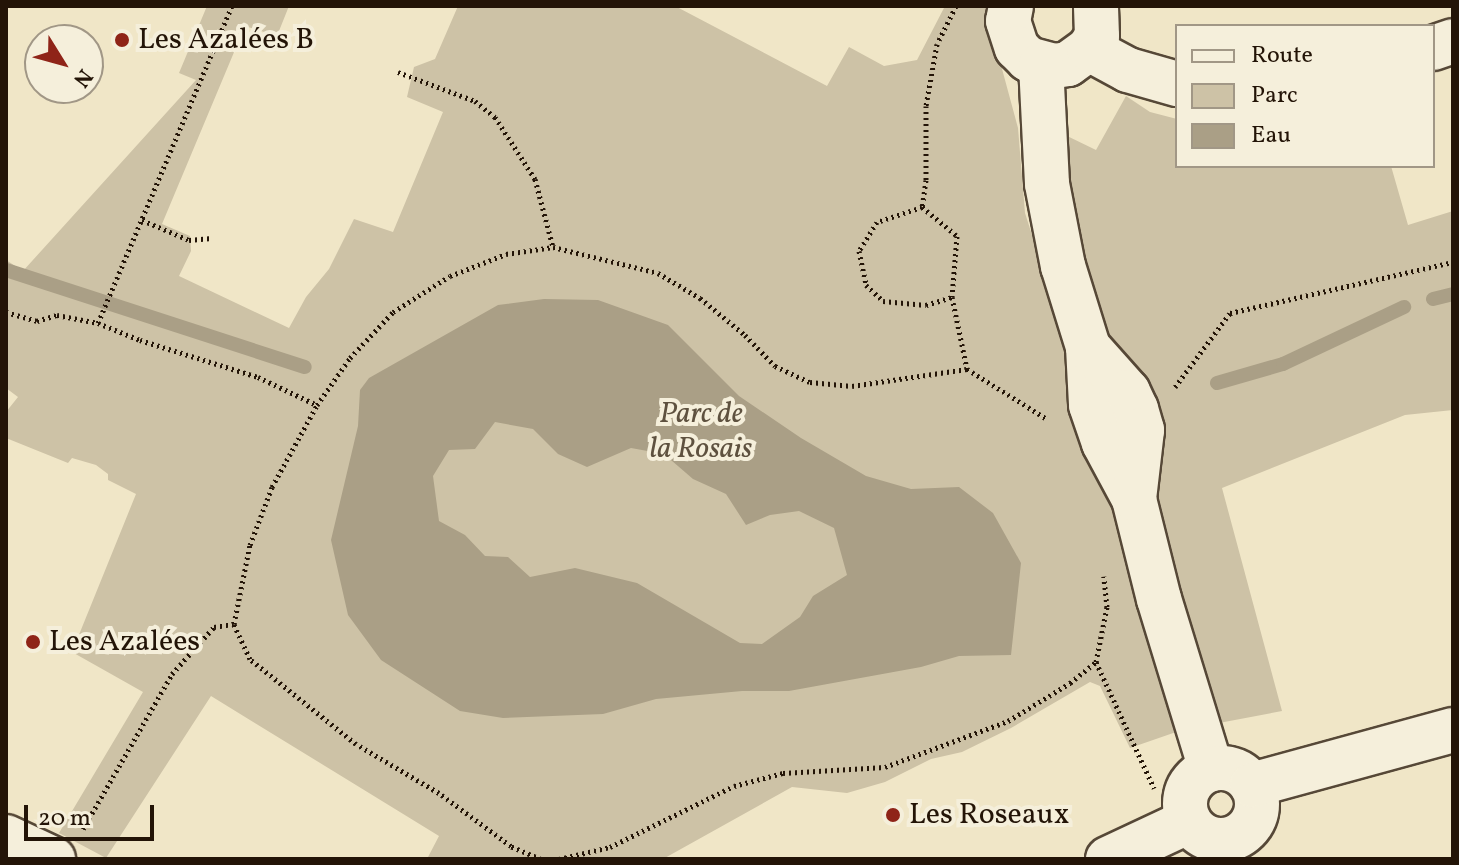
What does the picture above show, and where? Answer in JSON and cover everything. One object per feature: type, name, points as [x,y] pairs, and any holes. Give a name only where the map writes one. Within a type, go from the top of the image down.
[{"type":"street","points":[[1011,6],[1008,21],[1017,48],[1041,65],[1068,64],[1089,49],[1097,36],[1096,6]]},
{"type":"street","points":[[1089,49],[1128,70],[1175,83]]},
{"type":"street","points":[[1041,65],[1047,184],[1063,266],[1088,347],[1091,405],[1096,423],[1134,499],[1159,599],[1211,769]]},
{"type":"street","points":[[1088,347],[1128,392],[1136,409],[1142,430],[1134,499]]},
{"type":"street","points":[[1252,785],[1453,730]]},
{"type":"street","points":[[1211,769],[1234,770],[1252,785],[1256,795],[1255,818],[1245,847],[1229,840],[1206,837],[1189,821],[1185,810],[1188,790],[1193,781],[1211,769]]},
{"type":"street","points":[[1120,853],[1189,821]]},
{"type":"street","points":[[6,837],[66,849]]},
{"type":"path","points":[[98,323],[232,6]]},
{"type":"path","points":[[922,207],[926,180],[926,106],[937,44],[956,6]]},
{"type":"path","points":[[398,72],[475,101],[495,117],[535,179],[553,247]]},
{"type":"path","points":[[922,207],[957,236],[952,297],[967,369]]},
{"type":"path","points":[[922,207],[877,222],[859,251],[866,285],[883,301],[926,305],[952,297]]},
{"type":"path","points":[[142,220],[189,240],[212,238]]},
{"type":"path","points":[[541,859],[511,846],[439,793],[356,744],[250,659],[234,624],[250,545],[272,487],[317,405],[350,358],[393,312],[450,276],[506,254],[553,247],[658,273],[700,298],[745,335],[775,366],[810,382],[852,386],[967,369],[1035,409],[1069,436],[1096,423]]},
{"type":"path","points":[[1136,409],[1166,399],[1230,313],[1453,262]]},
{"type":"path","points":[[6,312],[37,321],[57,315],[98,323],[258,377],[317,405]]},
{"type":"path","points":[[559,859],[610,847],[734,786],[783,773],[885,767],[943,748],[1008,721],[1070,683],[1096,662],[1107,607],[1103,572]]},
{"type":"path","points":[[66,849],[172,674],[214,627],[234,624]]},
{"type":"path","points":[[1096,662],[1107,680],[1154,788],[1120,853]]},
{"type":"green space","name":"Parc de la Rosais","points":[[207,6],[289,6],[277,36],[245,26],[162,224],[190,236],[191,251],[179,276],[289,328],[306,297],[329,269],[354,219],[393,232],[443,112],[407,97],[414,67],[435,59],[458,6],[675,6],[827,86],[849,47],[884,66],[917,60],[945,6],[985,6],[1018,128],[1025,213],[1071,357],[1179,731],[1130,748],[1100,686],[1090,682],[1011,728],[962,752],[931,759],[885,782],[847,793],[792,787],[663,859],[427,859],[439,836],[211,696],[106,858],[59,833],[143,692],[72,652],[136,494],[108,480],[108,474],[96,465],[72,458],[68,463],[6,438],[6,412],[18,397],[6,388],[6,260],[23,271],[196,80],[179,73]]},
{"type":"green space","points":[[1126,96],[1150,112],[1175,118],[1175,168],[1392,168],[1408,225],[1453,211],[1453,410],[1405,415],[1222,488],[1282,711],[1219,723],[1210,706],[1113,348],[1097,304],[1065,172],[1063,134],[1096,150]]},
{"type":"water","points":[[544,299],[598,300],[668,325],[739,396],[801,438],[866,476],[911,489],[959,487],[993,513],[1021,563],[1011,655],[959,656],[921,667],[789,691],[742,691],[656,699],[603,714],[503,718],[460,711],[381,660],[348,615],[331,540],[358,426],[360,390],[369,378],[498,305]],"holes":[[[495,422],[533,429],[558,454],[587,467],[631,448],[664,454],[693,479],[726,494],[746,525],[770,515],[799,511],[834,528],[847,575],[813,596],[800,617],[762,644],[740,643],[637,583],[575,568],[530,577],[508,557],[485,556],[465,535],[439,521],[433,476],[449,450],[475,449]]]},
{"type":"waterway","points":[[6,270],[305,367]]},
{"type":"waterway","points":[[1433,299],[1453,294]]},
{"type":"waterway","points":[[1217,383],[1283,364],[1404,307]]},
{"type":"place","name":"Les Azalées B","points":[[122,40]]},
{"type":"place","name":"Les Azalées","points":[[33,642]]},
{"type":"place","name":"Les Roseaux","points":[[893,815]]}]
